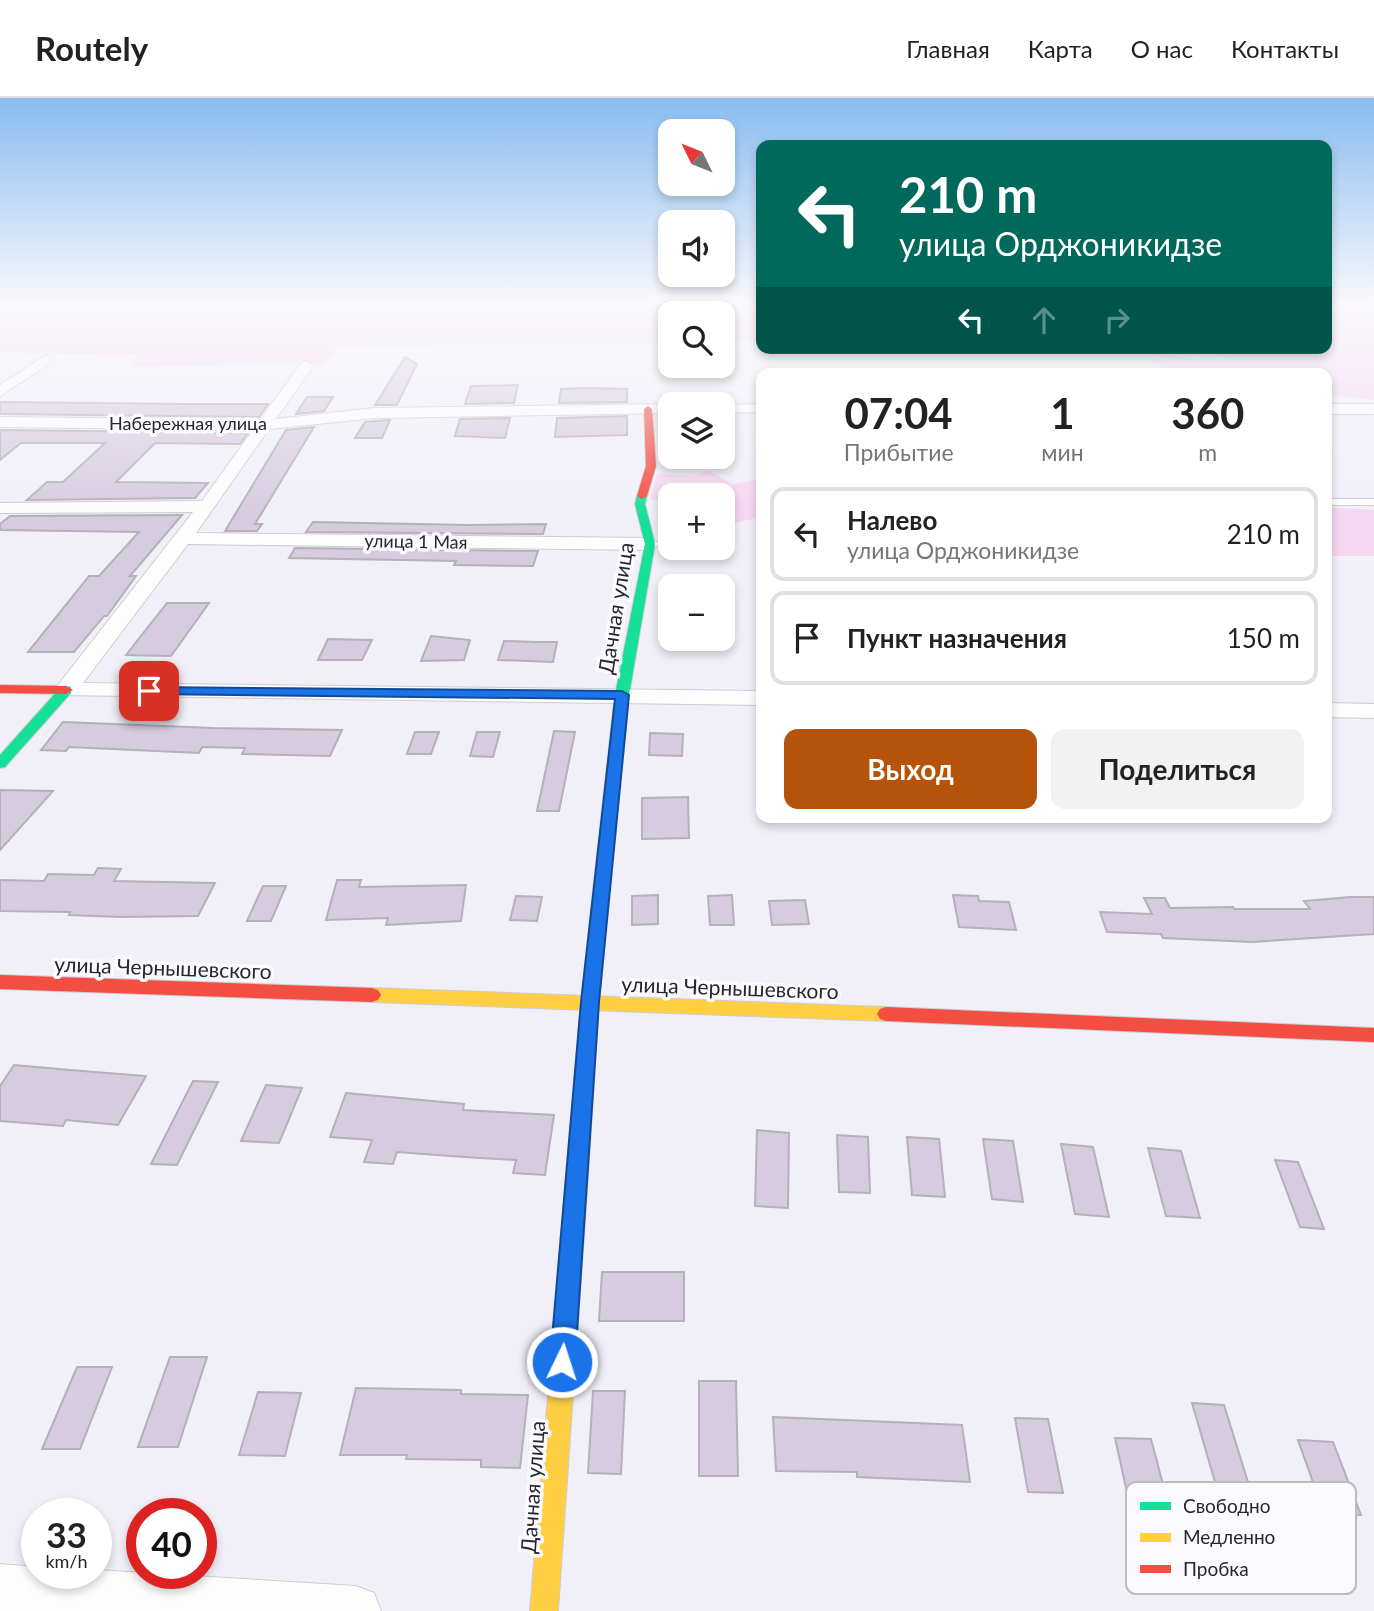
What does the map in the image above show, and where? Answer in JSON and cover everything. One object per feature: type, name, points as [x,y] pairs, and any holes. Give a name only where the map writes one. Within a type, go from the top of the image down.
[{"type":"street","points":[[0,392],[23,376]]},
{"type":"street","points":[[0,764],[66,690],[207,506],[300,376]]},
{"type":"street","points":[[735,409],[756,408]]},
{"type":"street","name":"Дачная улица","points":[[544,1611],[590,1002],[622,695],[650,544],[640,504],[651,466],[648,409]]},
{"type":"street","name":"Набережная улица","points":[[0,422],[265,425],[374,413],[658,409]]},
{"type":"street","points":[[1332,409],[1374,409]]},
{"type":"street","points":[[0,508],[207,506]]},
{"type":"street","name":"улица 1 Мая","points":[[182,538],[650,544]]},
{"type":"street","points":[[0,689],[756,698]]},
{"type":"street","points":[[1332,710],[1374,711]]},
{"type":"street","name":"улица Чернышевского","points":[[0,982],[590,1002],[1374,1035]]},
{"type":"street","points":[[0,1589],[356,1611]]},
{"type":"lane","points":[[1332,502],[1374,502]]},
{"type":"shaded area","points":[[1332,376],[1374,376],[1374,400],[1332,396]]},
{"type":"shaded area","points":[[707,470],[731,483],[658,483],[658,500],[650,500],[657,474],[696,476]]},
{"type":"shaded area","points":[[756,480],[756,519],[735,523],[735,484]]},
{"type":"shaded area","points":[[1332,507],[1374,510],[1374,556],[1332,556]]},
{"type":"building","points":[[393,376],[411,376],[397,405],[375,405]]},
{"type":"building","points":[[518,385],[514,403],[465,404],[471,386]]},
{"type":"building","points":[[561,389],[627,389],[627,402],[559,403]]},
{"type":"building","points":[[307,397],[333,397],[324,411],[296,414]]},
{"type":"building","points":[[0,402],[268,404],[259,417],[0,414]]},
{"type":"building","points":[[627,416],[627,435],[555,437],[557,418]]},
{"type":"building","points":[[510,418],[505,438],[455,436],[460,419]]},
{"type":"building","points":[[390,420],[382,438],[355,438],[365,422]]},
{"type":"building","points":[[314,427],[255,524],[262,524],[257,531],[225,531],[286,430]]},
{"type":"building","points":[[0,430],[248,433],[240,444],[155,443],[116,482],[208,483],[195,498],[27,500],[47,482],[63,482],[105,443],[21,443],[0,460]]},
{"type":"building","points":[[182,515],[130,576],[136,576],[107,616],[104,616],[74,652],[28,652],[89,576],[99,576],[139,532],[0,530],[0,524],[10,516]]},
{"type":"building","points":[[313,522],[546,524],[543,534],[306,532]]},
{"type":"building","points":[[295,548],[538,551],[533,566],[454,565],[456,561],[289,558]]},
{"type":"building","points":[[167,603],[209,603],[171,656],[126,655]]},
{"type":"building","points":[[431,636],[470,640],[464,660],[421,661]]},
{"type":"building","points":[[328,639],[372,640],[362,660],[318,660]]},
{"type":"building","points":[[504,641],[557,642],[553,662],[498,660]]},
{"type":"building","points":[[63,722],[342,730],[330,756],[242,754],[245,748],[202,747],[199,753],[69,747],[66,751],[41,750]]},
{"type":"building","points":[[554,731],[575,732],[559,811],[537,811]]},
{"type":"building","points":[[415,732],[439,732],[431,754],[407,754]]},
{"type":"building","points":[[477,732],[500,732],[493,757],[470,756]]},
{"type":"building","points":[[650,733],[683,734],[682,756],[649,755]]},
{"type":"building","points":[[0,790],[53,791],[0,850]]},
{"type":"building","points":[[688,797],[689,838],[642,839],[642,798]]},
{"type":"building","points":[[98,868],[121,869],[114,881],[215,883],[198,916],[120,917],[69,915],[70,912],[0,911],[0,880],[44,881],[48,874],[94,875]]},
{"type":"building","points":[[337,880],[361,880],[359,887],[466,885],[461,921],[386,925],[388,918],[326,920]]},
{"type":"building","points":[[263,886],[286,886],[271,921],[247,921]]},
{"type":"building","points":[[658,895],[658,924],[632,925],[632,896]]},
{"type":"building","points":[[732,895],[734,925],[710,925],[708,896]]},
{"type":"building","points":[[953,895],[978,896],[979,901],[1009,902],[1016,930],[959,927]]},
{"type":"building","points":[[516,896],[542,897],[537,921],[510,920]]},
{"type":"building","points":[[1374,897],[1374,934],[1252,942],[1163,938],[1161,934],[1107,932],[1100,912],[1152,914],[1144,898],[1165,898],[1170,908],[1310,909],[1304,901]]},
{"type":"building","points":[[805,900],[809,924],[772,925],[769,901]]},
{"type":"building","points":[[14,1065],[146,1076],[118,1125],[66,1120],[63,1126],[0,1121],[0,1086]]},
{"type":"building","points":[[193,1081],[218,1082],[177,1165],[151,1164]]},
{"type":"building","points":[[266,1085],[302,1088],[279,1143],[241,1141]]},
{"type":"building","points":[[346,1093],[464,1104],[463,1110],[554,1115],[545,1175],[513,1173],[516,1160],[397,1152],[393,1164],[364,1162],[372,1140],[330,1137]]},
{"type":"building","points":[[757,1130],[789,1133],[788,1208],[755,1206]]},
{"type":"building","points":[[837,1135],[868,1137],[870,1193],[839,1192]]},
{"type":"building","points":[[907,1137],[939,1139],[945,1197],[912,1195]]},
{"type":"building","points":[[983,1139],[1013,1141],[1023,1202],[992,1199]]},
{"type":"building","points":[[1061,1144],[1093,1147],[1109,1217],[1075,1214]]},
{"type":"building","points":[[1148,1148],[1181,1151],[1200,1218],[1166,1216]]},
{"type":"building","points":[[1275,1160],[1298,1162],[1324,1229],[1300,1227]]},
{"type":"building","points":[[602,1272],[684,1272],[684,1321],[599,1321]]},
{"type":"building","points":[[170,1357],[207,1357],[178,1447],[138,1447]]},
{"type":"building","points":[[77,1367],[112,1367],[80,1449],[42,1449]]},
{"type":"building","points":[[699,1381],[736,1381],[738,1476],[699,1476]]},
{"type":"building","points":[[356,1388],[461,1390],[461,1394],[528,1395],[520,1468],[481,1467],[481,1460],[406,1459],[407,1455],[340,1455]]},
{"type":"building","points":[[593,1391],[625,1391],[621,1474],[588,1473]]},
{"type":"building","points":[[258,1392],[301,1393],[285,1456],[239,1455]]},
{"type":"building","points":[[1192,1403],[1224,1405],[1248,1482],[1215,1482]]},
{"type":"building","points":[[773,1417],[962,1425],[970,1482],[857,1477],[857,1472],[776,1471]]},
{"type":"building","points":[[1015,1418],[1048,1419],[1063,1493],[1028,1492]]},
{"type":"building","points":[[1115,1438],[1151,1439],[1162,1482],[1126,1482],[1126,1488]]},
{"type":"building","points":[[1298,1440],[1333,1442],[1348,1482],[1313,1482]]},
{"type":"building","points":[[1356,1502],[1361,1515],[1356,1515]]},
{"type":"traffic: fast","points":[[605,855],[622,695],[650,544],[640,504],[642,496]]},
{"type":"traffic: fast","points":[[0,764],[66,690]]},
{"type":"traffic: slow","points":[[372,995],[886,1014]]},
{"type":"traffic: slow","points":[[544,1611],[575,1205]]},
{"type":"traffic: jam","points":[[642,496],[651,466],[648,409]]},
{"type":"traffic: jam","points":[[0,689],[66,690]]},
{"type":"traffic: jam","points":[[575,1205],[590,1002],[605,855]]},
{"type":"traffic: jam","points":[[0,982],[372,995]]},
{"type":"traffic: jam","points":[[886,1014],[1374,1035]]},
{"type":"route","points":[[149,691],[622,695],[590,1002],[562,1362]]}]
